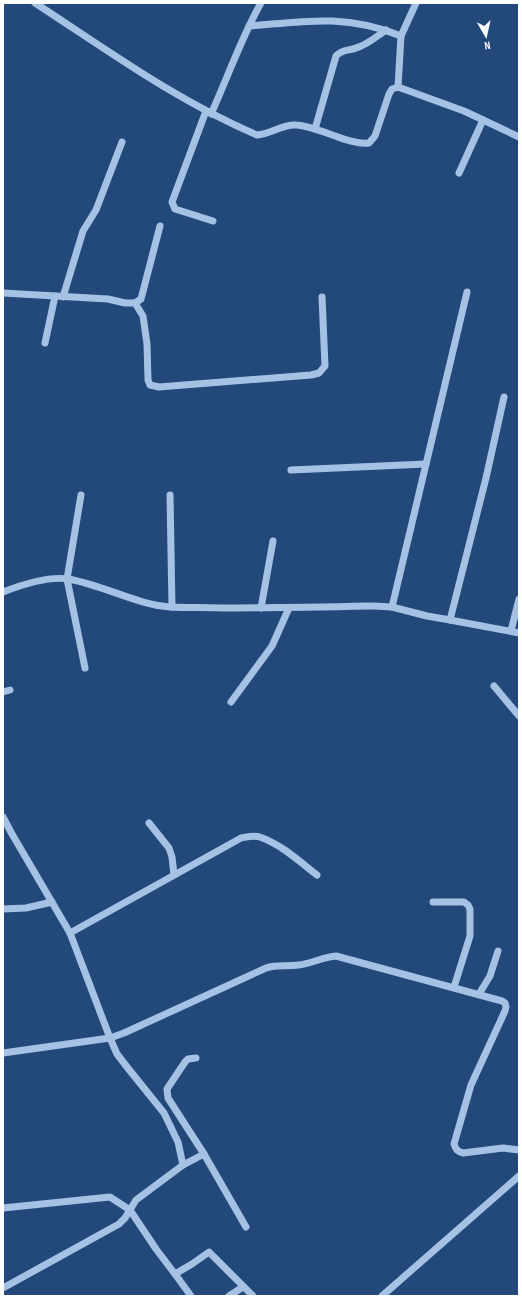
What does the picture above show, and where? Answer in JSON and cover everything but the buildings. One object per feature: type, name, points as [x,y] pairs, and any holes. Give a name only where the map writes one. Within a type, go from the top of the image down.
[{"type":"street","points":[[35,3],[150,79],[209,113],[257,135],[286,126],[297,125],[359,143],[369,143],[375,136],[389,94],[392,89],[398,87],[464,111],[519,137]]},
{"type":"street","points":[[212,221],[176,209],[172,202],[209,113],[226,82],[239,47],[261,3]]},
{"type":"street","points":[[398,87],[401,36],[416,3]]},
{"type":"street","points":[[249,26],[331,21],[367,25],[401,36]]},
{"type":"street","points":[[315,129],[336,56],[341,51],[362,46],[386,30]]},
{"type":"street","points":[[459,173],[484,120]]},
{"type":"street","points":[[63,297],[84,231],[96,210],[122,142]]},
{"type":"street","points":[[3,293],[108,299],[125,303],[135,302],[141,299],[160,226]]},
{"type":"street","points":[[392,607],[467,292]]},
{"type":"street","points":[[44,343],[55,296]]},
{"type":"street","points":[[135,302],[143,316],[147,344],[148,380],[150,385],[159,386],[311,375],[319,373],[325,366],[322,297]]},
{"type":"street","points":[[450,620],[486,478],[504,396]]},
{"type":"street","points":[[291,470],[426,464]]},
{"type":"street","points":[[81,495],[67,579],[85,668]]},
{"type":"street","points":[[170,495],[172,607]]},
{"type":"street","points":[[261,608],[273,541]]},
{"type":"street","points":[[3,592],[31,583],[67,579],[153,605],[172,607],[261,608],[392,607],[418,615],[519,633]]},
{"type":"street","points":[[511,631],[519,599]]},
{"type":"street","points":[[231,702],[272,646],[289,608]]},
{"type":"street","points":[[494,686],[519,716]]},
{"type":"street","points":[[3,817],[70,933],[117,1054],[164,1113],[178,1142],[183,1165]]},
{"type":"street","points":[[150,823],[168,848],[172,857],[174,875]]},
{"type":"street","points":[[70,933],[241,838],[250,836],[259,837],[283,849],[317,875]]},
{"type":"street","points":[[3,909],[26,908],[52,902]]},
{"type":"street","points":[[433,902],[464,902],[470,909],[470,936],[454,987]]},
{"type":"street","points":[[479,994],[490,976],[498,951]]},
{"type":"street","points":[[3,1053],[110,1038],[266,968],[275,965],[297,966],[336,956],[454,987],[505,1003],[506,1007],[471,1085],[454,1144],[455,1149],[458,1152],[463,1153],[504,1148],[519,1150]]},
{"type":"street","points":[[196,1058],[185,1062],[167,1089],[166,1093],[204,1154],[246,1227]]},
{"type":"street","points":[[3,1288],[119,1224],[126,1218],[136,1200],[183,1165],[204,1154]]},
{"type":"street","points":[[382,1296],[519,1176]]},
{"type":"street","points":[[3,1208],[110,1198],[130,1210],[156,1249],[191,1296]]},
{"type":"street","points":[[175,1274],[209,1252],[253,1296]]},
{"type":"street","points":[[229,1296],[244,1286]]}]
